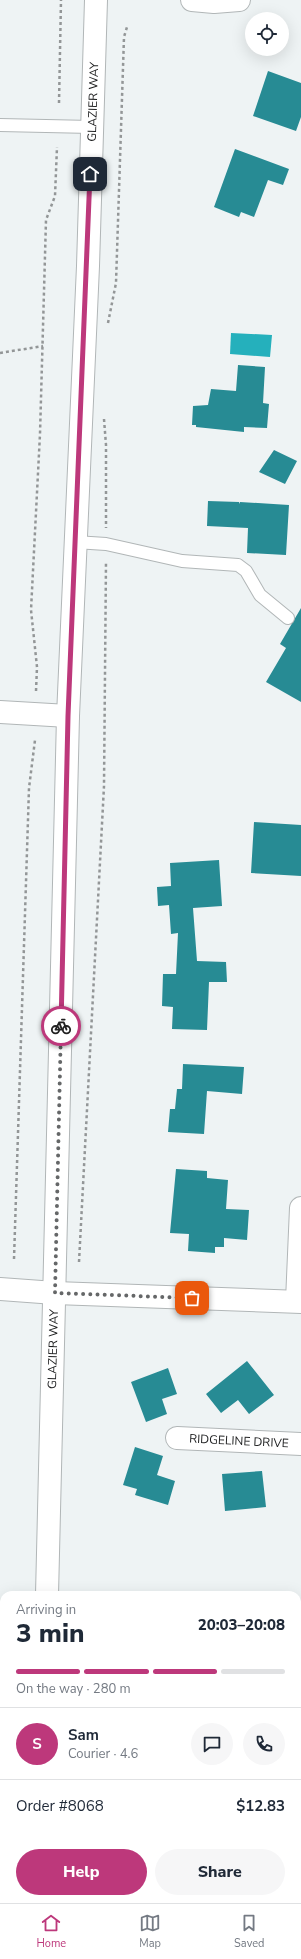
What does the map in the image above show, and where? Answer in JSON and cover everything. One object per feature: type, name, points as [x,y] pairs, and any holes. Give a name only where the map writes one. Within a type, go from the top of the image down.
[{"type":"street","name":"GLAZIER WAY","points":[[47,1591],[68,716],[88,266],[96,0]]},
{"type":"street","points":[[192,0],[214,2],[240,0]]},
{"type":"street","points":[[0,712],[68,716]]},
{"type":"street","points":[[0,1289],[55,1293],[299,1302],[301,1208]]},
{"type":"street","name":"RIDGELINE DRIVE","points":[[177,1438],[301,1444]]},
{"type":"lane","points":[[0,125],[92,128]]},
{"type":"lane","points":[[75,542],[106,544],[182,561],[238,565],[246,571],[260,595],[288,618]]},
{"type":"path","points":[[59,103],[61,0]]},
{"type":"path","points":[[107,329],[116,283],[124,38],[127,27]]},
{"type":"path","points":[[36,690],[37,667],[31,610],[40,434],[46,220],[55,196],[57,147]]},
{"type":"path","points":[[0,353],[43,346]]},
{"type":"path","points":[[79,1262],[104,786],[106,446],[104,412]]},
{"type":"path","points":[[14,1259],[29,788],[35,740]]},
{"type":"shaded area","points":[[231,333],[272,335],[270,357],[230,354]]},
{"type":"building","points":[[268,71],[301,83],[301,117],[296,131],[253,116]]},
{"type":"building","points":[[235,149],[289,169],[283,185],[268,180],[254,217],[241,212],[239,217],[214,207]]},
{"type":"building","points":[[238,365],[265,367],[263,403],[269,404],[267,428],[244,427],[244,432],[196,427],[196,425],[192,425],[193,406],[208,405],[211,389],[236,391]]},
{"type":"building","points":[[274,450],[297,461],[285,484],[259,472]]},
{"type":"building","points":[[208,501],[239,502],[239,504],[240,502],[289,505],[286,555],[247,553],[248,528],[207,526]]},
{"type":"building","points":[[301,608],[301,702],[266,682],[286,648],[280,644]]},
{"type":"building","points":[[254,822],[301,825],[301,876],[251,873]]},
{"type":"building","points":[[219,860],[222,906],[193,908],[197,961],[226,962],[227,982],[209,982],[207,1030],[172,1029],[173,1007],[162,1006],[163,974],[176,974],[178,933],[171,934],[169,905],[158,906],[157,887],[171,886],[170,863]]},
{"type":"building","points":[[183,1064],[244,1067],[242,1094],[207,1091],[204,1134],[168,1132],[170,1109],[175,1109],[177,1089],[182,1089]]},
{"type":"building","points":[[176,1169],[207,1171],[207,1178],[228,1180],[226,1209],[249,1210],[247,1240],[224,1238],[224,1247],[215,1247],[215,1253],[188,1251],[189,1234],[170,1233]]},
{"type":"building","points":[[247,1361],[274,1395],[249,1414],[238,1400],[221,1413],[206,1394]]},
{"type":"building","points":[[168,1368],[177,1394],[162,1399],[167,1414],[146,1422],[131,1382]]},
{"type":"building","points":[[135,1447],[163,1456],[157,1475],[175,1481],[168,1505],[135,1495],[137,1489],[123,1485]]},
{"type":"building","points":[[262,1471],[266,1507],[225,1511],[222,1474]]},
{"type":"way so far","points":[[61,1026],[55,1293],[192,1298]]},
{"type":"route","points":[[61,1026],[68,716],[88,266],[90,174]]}]
